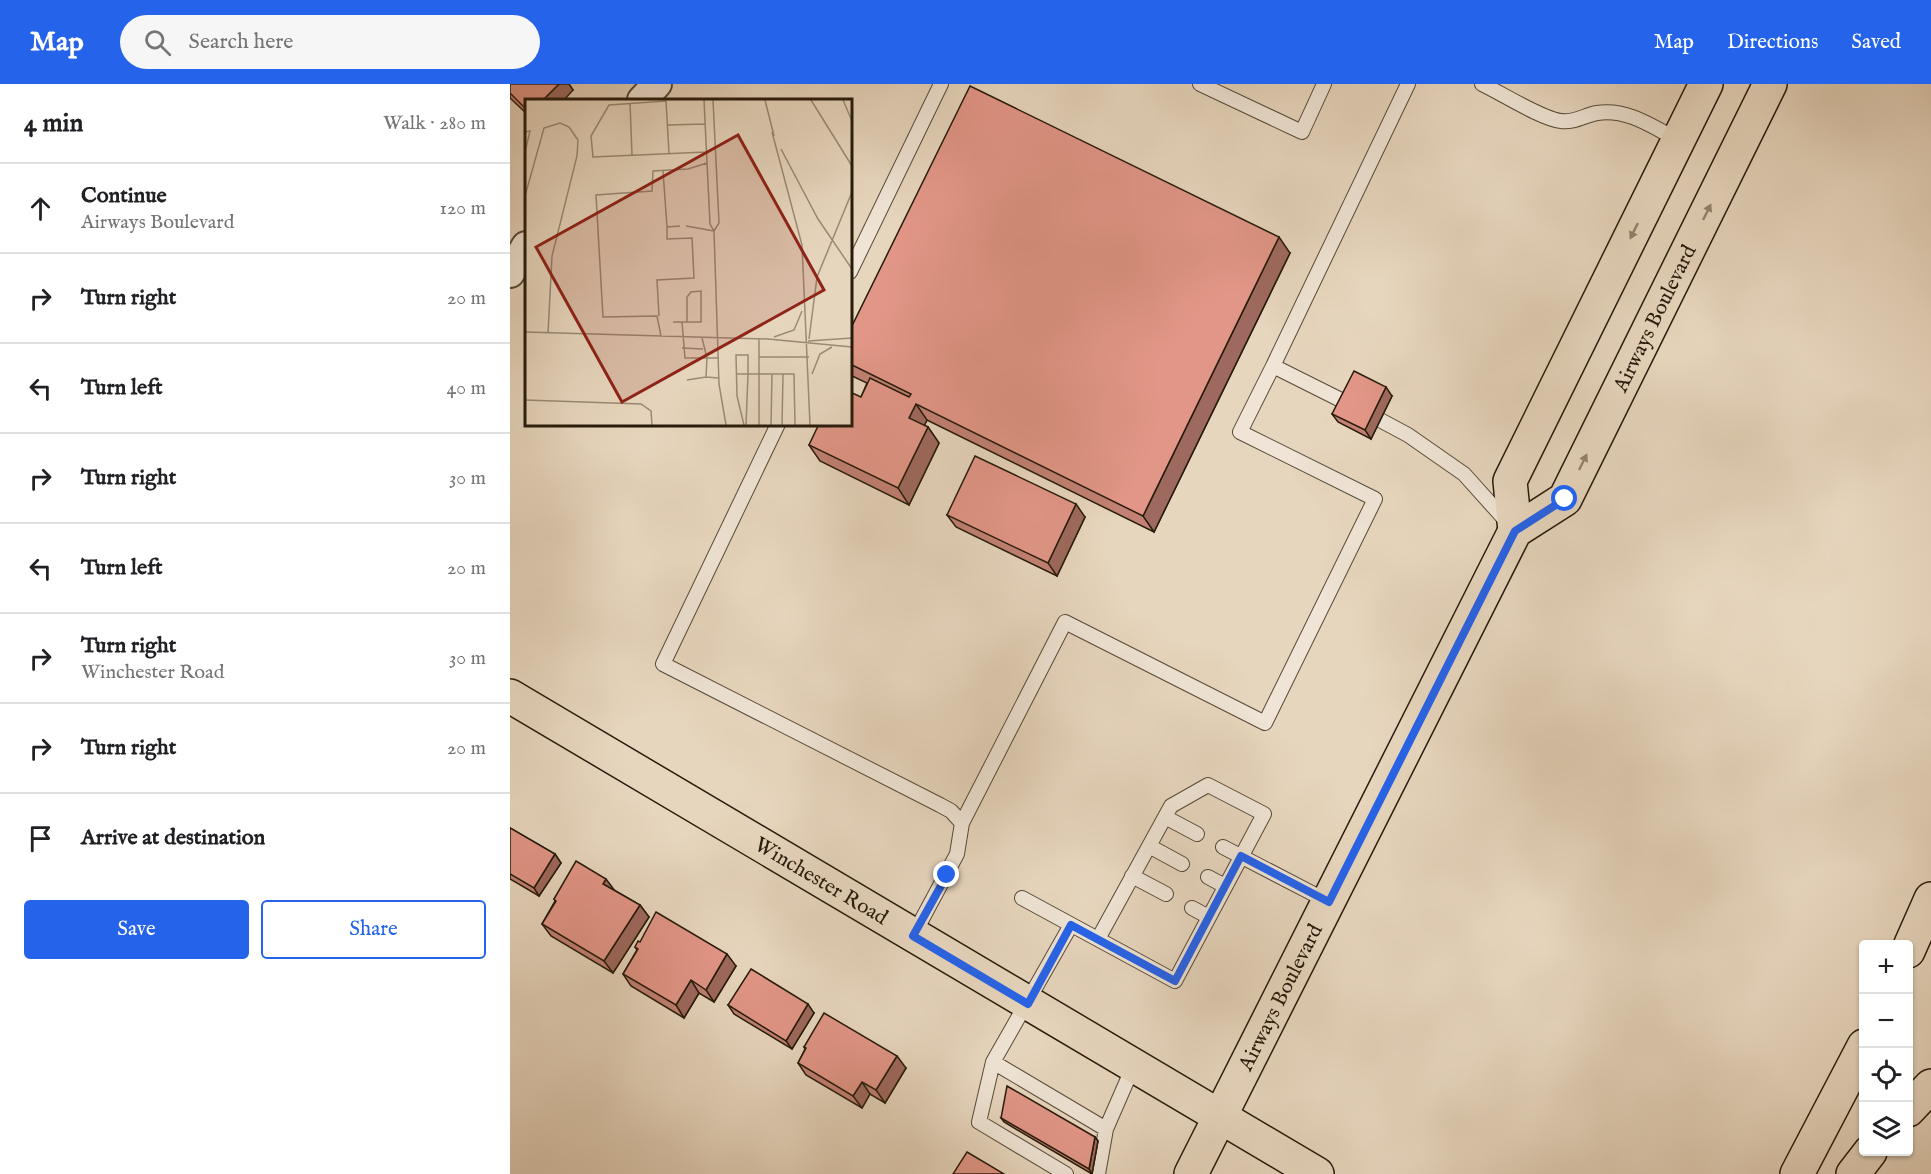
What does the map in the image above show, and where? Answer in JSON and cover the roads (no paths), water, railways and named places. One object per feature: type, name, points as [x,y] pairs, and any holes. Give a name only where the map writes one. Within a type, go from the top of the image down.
[{"type":"main road","points":[[1515,531],[1510,481],[1706,84]]},
{"type":"main road","name":"Airways Boulevard","points":[[1191,1174],[1515,531],[1565,499],[1770,84]]},
{"type":"main road","name":"Winchester Road","points":[[510,696],[1220,1119],[1317,1174]]},
{"type":"main road","points":[[1913,940],[1931,898]]},
{"type":"main road","points":[[1797,1174],[1862,1048]]},
{"type":"main road","points":[[1782,1174],[1849,1076]]},
{"type":"main road","points":[[1913,1105],[1931,1086]]},
{"type":"main road","points":[[1853,1174],[1867,1156]]},
{"type":"street","points":[[643,99],[657,84]]},
{"type":"street","points":[[510,273],[525,248]]},
{"type":"lane","points":[[852,268],[941,84]]},
{"type":"lane","points":[[1200,84],[1302,132],[1324,84]]},
{"type":"lane","points":[[913,936],[957,854],[962,823],[1065,622],[1265,723],[1375,499],[1240,432],[1408,84]]},
{"type":"lane","points":[[1482,84],[1558,121],[1574,120],[1600,112],[1616,112],[1637,118],[1678,140]]},
{"type":"lane","points":[[1273,366],[1347,403]]},
{"type":"lane","points":[[1380,420],[1408,435],[1464,474],[1515,531]]},
{"type":"lane","points":[[777,426],[663,664],[940,805],[951,811],[962,823]]},
{"type":"lane","points":[[1022,898],[1175,981],[1264,814],[1208,785],[1171,806],[1098,939]]},
{"type":"lane","points":[[1165,817],[1197,834]]},
{"type":"lane","points":[[1149,846],[1182,864]]},
{"type":"lane","points":[[1223,847],[1329,902]]},
{"type":"lane","points":[[1132,876],[1166,894]]},
{"type":"lane","points":[[1208,877],[1225,886]]},
{"type":"lane","points":[[1192,908],[1209,917]]},
{"type":"lane","points":[[1066,1174],[1055,1160],[1025,1142],[979,1122],[993,1062],[1071,925]]},
{"type":"lane","points":[[993,1062],[1106,1129]]},
{"type":"lane","points":[[1098,1174],[1106,1129],[1133,1067]]},
{"type":"lane","points":[[1034,1104],[1039,1090]]},
{"type":"lane","points":[[1065,1122],[1068,1107]]}]
